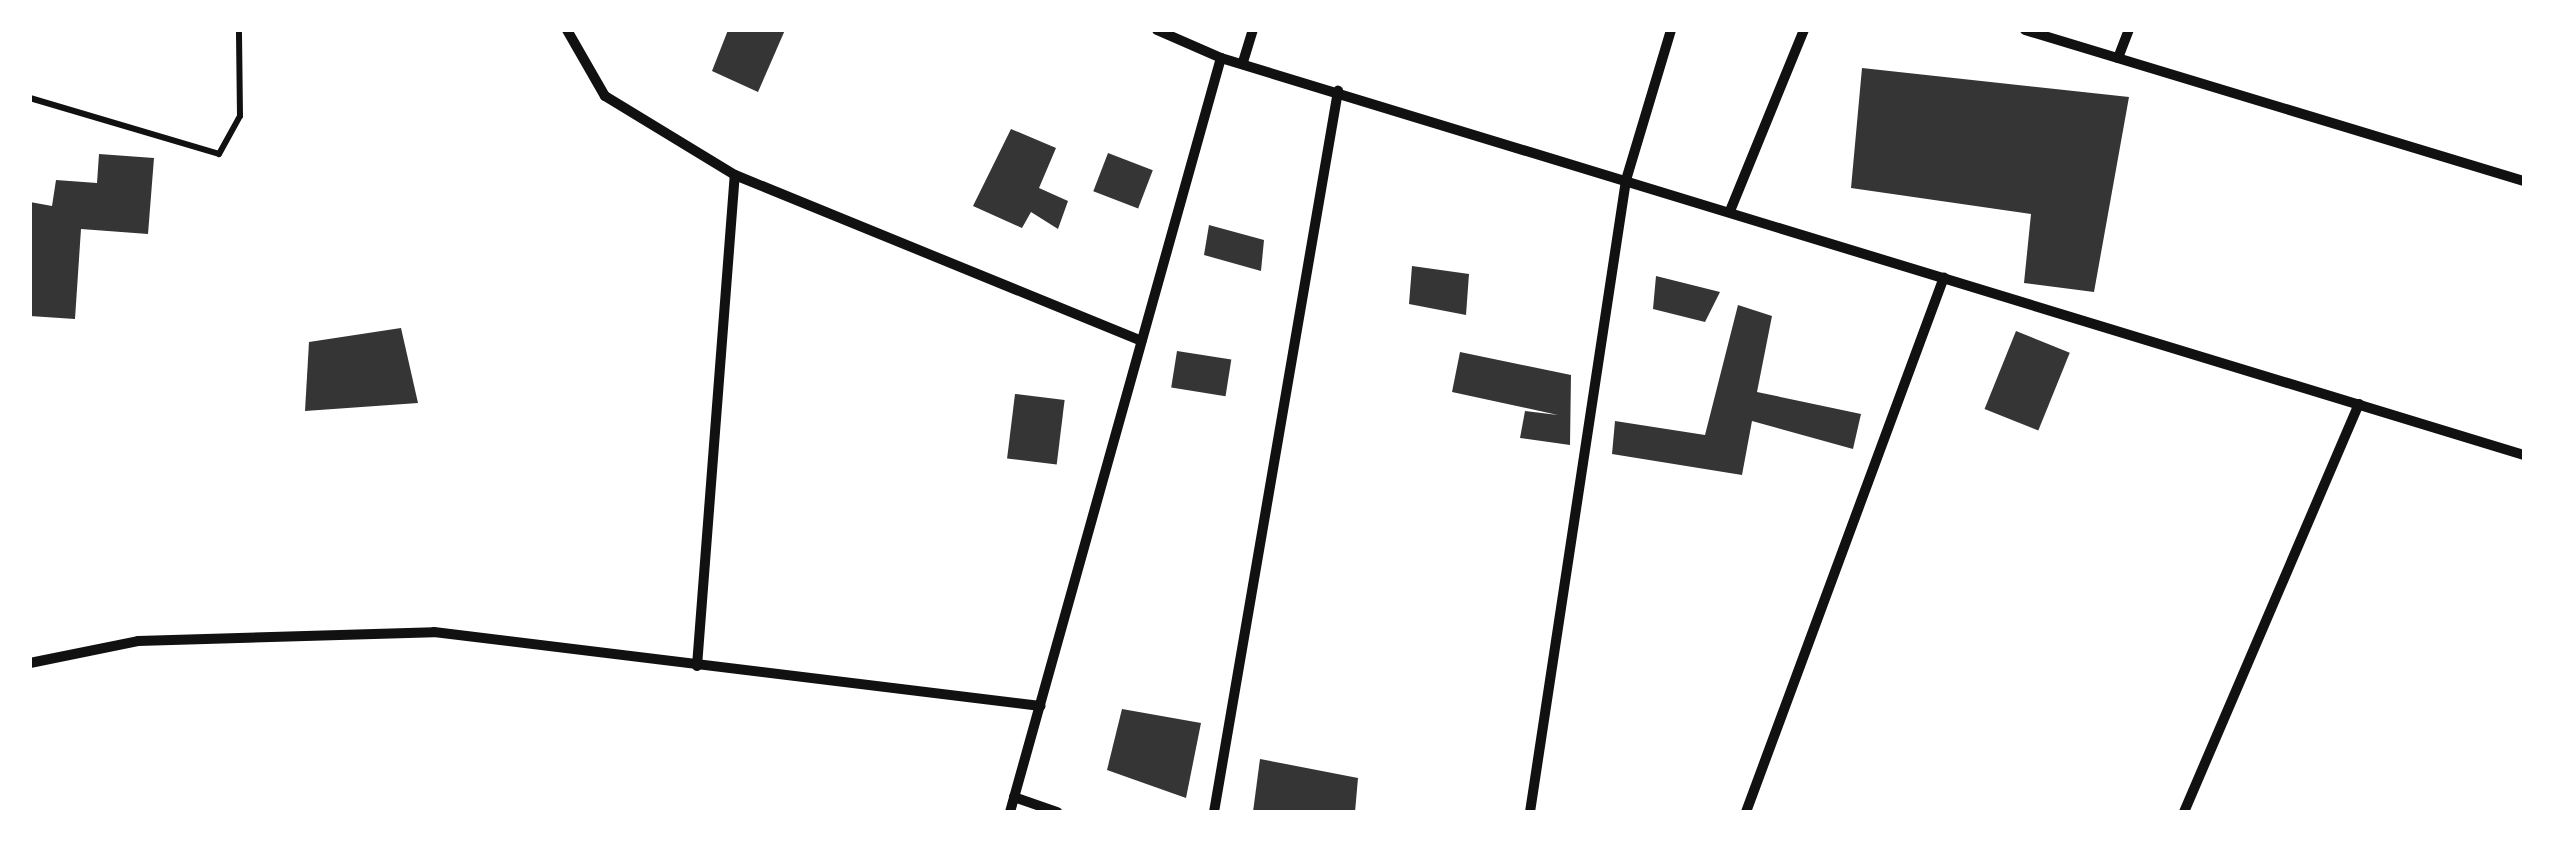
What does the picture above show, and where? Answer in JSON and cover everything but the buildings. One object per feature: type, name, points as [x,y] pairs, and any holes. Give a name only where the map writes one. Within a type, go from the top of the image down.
[{"type":"street","points":[[567,30],[605,96],[736,175],[1141,341]]},
{"type":"street","points":[[1157,30],[1220,58],[2524,455]]},
{"type":"street","points":[[1243,62],[1254,30]]},
{"type":"street","points":[[1530,812],[1626,180],[1671,30]]},
{"type":"street","points":[[1730,211],[1804,30]]},
{"type":"street","points":[[2025,30],[2524,181]]},
{"type":"street","points":[[2118,58],[2129,30]]},
{"type":"street","points":[[1010,812],[1220,58]]},
{"type":"street","points":[[1214,812],[1338,92]]},
{"type":"street","points":[[698,666],[736,175]]},
{"type":"street","points":[[1746,812],[1944,277]]},
{"type":"street","points":[[2184,812],[2359,404]]},
{"type":"street","points":[[30,663],[138,641],[434,632],[1040,706]]},
{"type":"street","points":[[1014,797],[1057,812]]},
{"type":"path","points":[[30,98],[219,154],[240,116],[239,30]]}]
